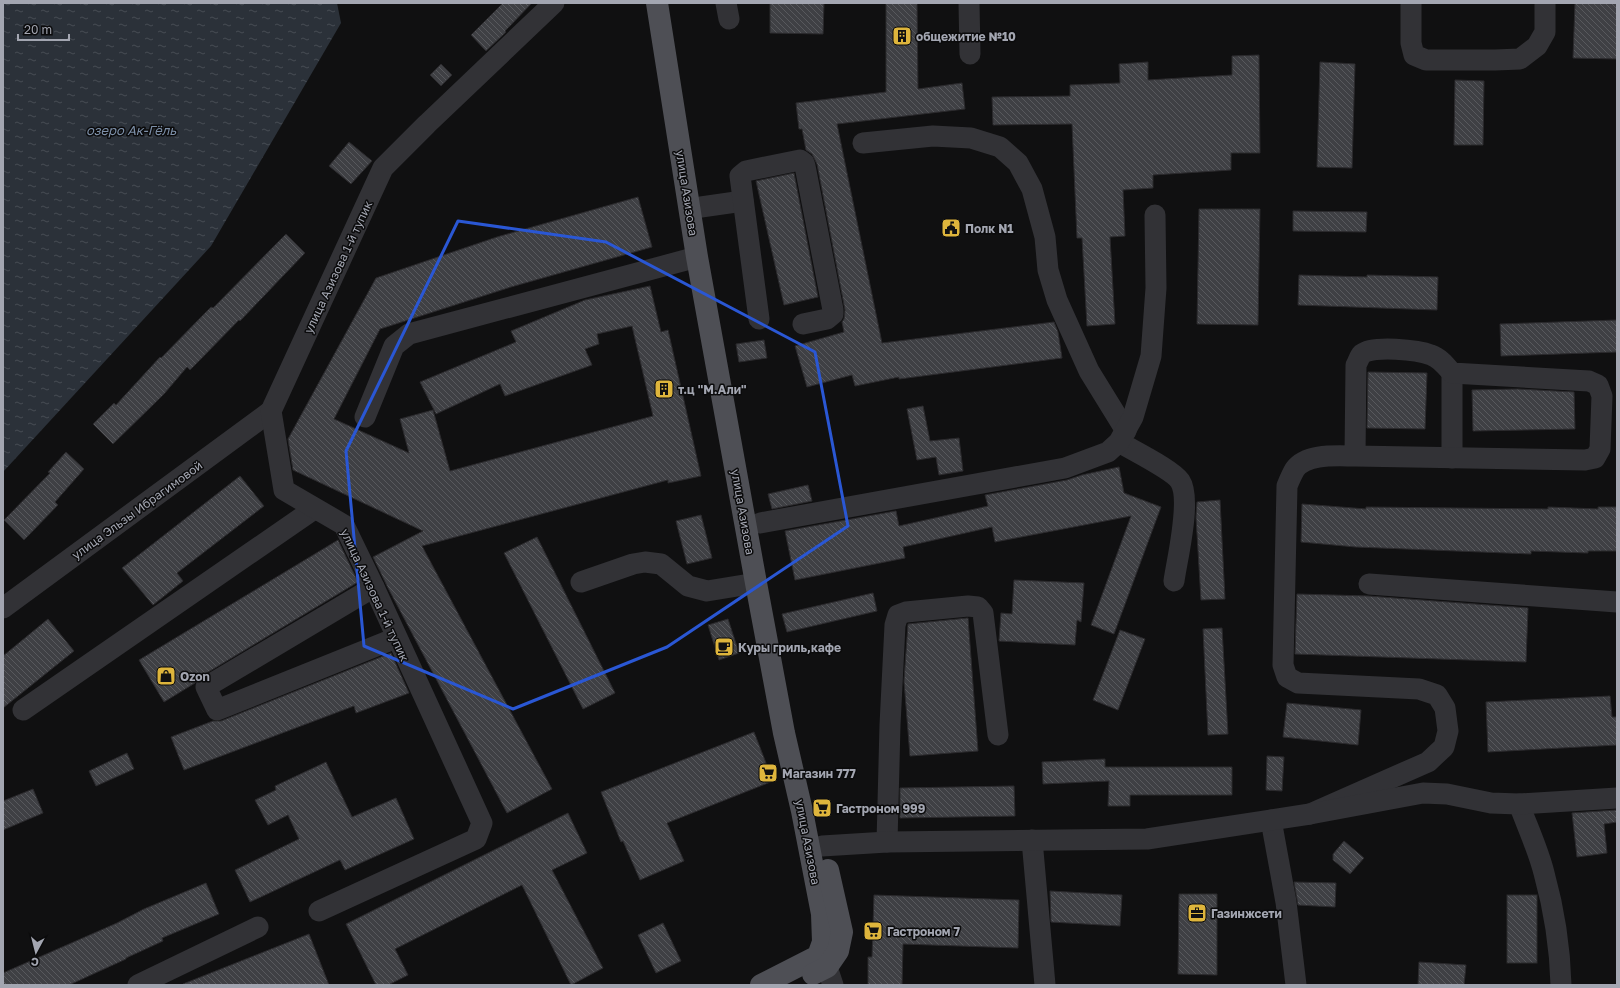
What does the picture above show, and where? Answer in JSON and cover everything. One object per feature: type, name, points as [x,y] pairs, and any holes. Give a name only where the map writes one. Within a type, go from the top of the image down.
[{"type":"main road","name":"улица Азизова","points":[[657,3],[697,257],[756,583],[784,733],[802,811],[822,914],[823,942],[818,956],[761,985]]},
{"type":"main road","name":"улица Азизова","points":[[670,3],[701,207],[760,523],[768,580],[794,721],[842,932],[830,976],[791,985]]},
{"type":"street","name":"улица Азизова 1-й тупик","points":[[319,911],[476,839],[482,823],[396,638],[374,587],[344,526],[284,490],[272,411],[383,168],[554,3]]},
{"type":"street","points":[[969,3],[970,54]]},
{"type":"street","points":[[1412,3],[1411,43],[1414,55],[1426,60],[1496,60],[1520,58],[1537,46],[1545,32],[1545,3]]},
{"type":"street","points":[[863,143],[933,136],[971,138],[1000,147],[1018,163],[1032,189],[1045,237],[1048,270],[1057,300],[1088,371],[1122,436],[1180,482],[1185,498],[1183,524],[1174,581]]},
{"type":"street","points":[[759,319],[740,179],[743,173],[796,160],[804,162],[833,310],[833,314],[827,318],[803,324]]},
{"type":"street","points":[[701,207],[743,201]]},
{"type":"street","points":[[760,523],[1064,468],[1108,452],[1122,436],[1133,417],[1151,356],[1156,288],[1155,215]]},
{"type":"street","points":[[365,417],[394,346],[408,334],[697,257]]},
{"type":"street","points":[[1355,456],[1356,365],[1361,355],[1371,350],[1413,350],[1432,355],[1444,363],[1452,373],[1452,458]]},
{"type":"street","points":[[1310,814],[1428,762],[1444,747],[1448,731],[1445,708],[1437,695],[1419,689],[1298,683],[1287,677],[1283,664],[1287,486],[1296,468],[1309,460],[1324,456],[1585,460],[1595,458],[1600,449],[1602,396],[1598,384],[1589,381],[1452,373]]},
{"type":"street","name":"улица Эльзы Ибрагимовой","points":[[3,608],[272,411]]},
{"type":"street","points":[[23,710],[314,509]]},
{"type":"street","points":[[581,582],[633,564],[645,562],[661,564],[688,586],[707,591],[756,583]]},
{"type":"street","points":[[1369,584],[1617,602]]},
{"type":"street","points":[[374,587],[206,687],[217,710],[396,638]]},
{"type":"street","points":[[887,842],[890,725],[895,625],[898,615],[906,612],[968,606],[978,607],[983,613],[998,735]]},
{"type":"street","points":[[822,846],[887,842],[1147,839],[1310,814],[1423,794],[1447,794],[1491,803],[1519,804],[1617,798]]},
{"type":"street","points":[[1519,804],[1544,872],[1555,922],[1561,985]]},
{"type":"street","points":[[1271,820],[1283,880],[1296,985]]},
{"type":"street","points":[[1032,840],[1045,985]]},
{"type":"street","points":[[138,985],[258,927]]},
{"type":"highlighted area","points":[[458,221],[606,242],[815,352],[848,526],[667,647],[513,709],[364,646],[346,451]]},
{"type":"water","name":"озеро Ак-Гёль","points":[[3,3],[337,3],[341,23],[211,246],[3,472]]},
{"type":"building","points":[[503,3],[532,3],[505,31],[506,32],[486,51],[471,35]]},
{"type":"building","points":[[770,3],[824,3],[823,34],[770,33]]},
{"type":"building","points":[[886,3],[917,3],[918,89],[962,83],[965,109],[837,124],[882,343],[1054,322],[1058,332],[1062,358],[899,379],[899,377],[855,386],[852,375],[807,387],[795,346],[844,332],[842,322],[844,319],[845,310],[817,164],[812,154],[806,150],[802,129],[799,129],[796,103],[886,92]]},
{"type":"building","points":[[1575,3],[1617,3],[1617,59],[1573,58]]},
{"type":"building","points":[[1259,55],[1260,153],[1231,153],[1231,170],[1153,175],[1153,188],[1123,190],[1125,236],[1110,237],[1115,324],[1087,326],[1082,238],[1077,238],[1072,124],[993,125],[992,97],[1070,96],[1070,85],[1120,83],[1119,64],[1148,62],[1148,80],[1232,75],[1232,56]]},
{"type":"building","points":[[1320,62],[1355,64],[1352,168],[1317,167]]},
{"type":"building","points":[[441,64],[452,75],[441,86],[430,75]]},
{"type":"building","points":[[1455,80],[1484,81],[1483,145],[1454,145]]},
{"type":"building","points":[[349,142],[372,161],[351,184],[329,166]]},
{"type":"building","points":[[794,173],[818,297],[784,305],[756,181]]},
{"type":"building","points":[[638,197],[652,247],[511,287],[380,329],[334,419],[409,453],[400,419],[433,410],[450,471],[653,416],[632,326],[597,334],[599,344],[585,349],[592,365],[505,396],[500,384],[436,414],[420,382],[516,342],[511,331],[585,300],[650,286],[661,332],[668,330],[701,476],[668,483],[668,480],[422,546],[552,789],[507,813],[373,557],[423,531],[293,470],[288,439],[376,278],[497,237]]},
{"type":"building","points":[[1199,209],[1260,209],[1258,325],[1197,324]]},
{"type":"building","points":[[1293,211],[1367,212],[1366,232],[1293,231]]},
{"type":"building","points":[[286,234],[305,253],[240,321],[239,320],[190,370],[187,367],[164,394],[113,444],[93,424],[114,403],[116,405],[160,357],[161,358],[211,307],[213,308]]},
{"type":"building","points":[[1299,275],[1438,277],[1437,310],[1298,305]]},
{"type":"building","points":[[1617,320],[1617,352],[1501,356],[1500,324]]},
{"type":"building","points":[[764,340],[767,358],[739,362],[736,344]]},
{"type":"building","points":[[1368,372],[1427,373],[1425,429],[1367,428]]},
{"type":"building","points":[[1518,389],[1574,392],[1575,429],[1473,431],[1472,390]]},
{"type":"building","points":[[923,406],[930,441],[959,438],[963,471],[939,475],[936,457],[917,460],[907,409]]},
{"type":"building","points":[[66,452],[84,469],[55,502],[58,505],[24,540],[4,520],[50,473],[48,472]]},
{"type":"building","points":[[1119,467],[1124,493],[1161,507],[1114,634],[1091,625],[1131,516],[995,542],[992,527],[903,547],[905,558],[795,580],[785,531],[896,511],[899,526],[988,506],[985,495],[1067,480],[1082,475]]},
{"type":"building","points":[[240,476],[264,506],[177,573],[183,581],[153,605],[122,568]]},
{"type":"building","points":[[808,485],[812,501],[772,509],[768,494]]},
{"type":"building","points":[[1220,500],[1225,599],[1201,600],[1196,517],[1197,502]]},
{"type":"building","points":[[1302,504],[1366,509],[1366,507],[1548,509],[1548,507],[1598,509],[1598,507],[1617,507],[1617,551],[1588,551],[1588,553],[1531,551],[1531,554],[1356,547],[1301,542]]},
{"type":"building","points":[[701,515],[712,558],[687,564],[676,521]]},
{"type":"building","points":[[537,537],[615,693],[583,709],[504,553]]},
{"type":"building","points":[[338,540],[358,582],[200,677],[195,683],[164,702],[139,660]]},
{"type":"building","points":[[1014,580],[1084,583],[1081,622],[1077,620],[1075,645],[999,641],[1001,613],[1012,614]]},
{"type":"building","points":[[873,593],[877,611],[787,632],[782,614]]},
{"type":"building","points":[[1297,594],[1368,596],[1528,608],[1526,662],[1295,654]]},
{"type":"building","points":[[968,618],[978,751],[910,756],[904,681],[908,624]]},
{"type":"building","points":[[48,619],[74,651],[3,708],[3,656]]},
{"type":"building","points":[[728,619],[739,653],[719,660],[708,625]]},
{"type":"building","points":[[1222,628],[1228,734],[1208,735],[1203,629]]},
{"type":"building","points":[[1120,630],[1145,639],[1118,710],[1093,700]]},
{"type":"building","points":[[391,653],[409,693],[356,713],[354,706],[184,770],[171,737],[213,721],[221,721]]},
{"type":"building","points":[[1610,696],[1612,717],[1617,717],[1617,745],[1488,752],[1486,702]]},
{"type":"building","points":[[1287,703],[1361,710],[1358,745],[1283,737]]},
{"type":"building","points":[[754,732],[773,781],[667,823],[684,861],[640,880],[623,841],[621,842],[601,792]]},
{"type":"building","points":[[127,753],[134,769],[96,786],[89,771]]},
{"type":"building","points":[[1267,756],[1284,757],[1282,791],[1266,790]]},
{"type":"building","points":[[1105,759],[1105,767],[1232,767],[1232,795],[1130,795],[1130,806],[1108,806],[1109,781],[1043,784],[1042,762]]},
{"type":"building","points":[[326,762],[352,817],[396,798],[414,839],[345,870],[340,860],[250,902],[235,870],[299,839],[288,815],[268,825],[255,800],[276,790],[275,786]]},
{"type":"building","points":[[1014,786],[1015,816],[900,818],[900,788]]},
{"type":"building","points":[[33,789],[43,813],[3,830],[3,801]]},
{"type":"building","points":[[1617,810],[1617,822],[1604,824],[1607,853],[1577,857],[1572,813]]},
{"type":"building","points":[[568,813],[587,853],[552,870],[603,968],[571,985],[522,885],[395,949],[408,975],[388,985],[376,985],[346,924]]},
{"type":"building","points":[[1344,841],[1364,858],[1350,874],[1333,860],[1333,854]]},
{"type":"building","points":[[1294,882],[1336,883],[1335,907],[1298,905]]},
{"type":"building","points":[[206,883],[219,914],[162,938],[163,941],[69,985],[3,985],[3,973],[117,923],[144,909]]},
{"type":"building","points":[[1050,891],[1122,895],[1120,926],[1051,922]]},
{"type":"building","points":[[1179,894],[1217,894],[1217,975],[1178,974]]},
{"type":"building","points":[[874,895],[1019,900],[1018,948],[903,944],[902,985],[868,985],[868,957],[872,957]]},
{"type":"building","points":[[1507,895],[1537,895],[1537,963],[1507,963]]},
{"type":"building","points":[[663,923],[681,961],[656,973],[638,935]]},
{"type":"building","points":[[309,934],[329,985],[183,985],[183,984]]},
{"type":"building","points":[[1419,962],[1466,965],[1464,985],[1418,985]]},
{"type":"place","name":"общежитие №10","points":[[902,36]]},
{"type":"place","name":"Полк N1","points":[[951,228]]},
{"type":"place","name":"т.ц \"М.Али\"","points":[[664,389]]},
{"type":"place","name":"Куры гриль,кафе","points":[[724,647]]},
{"type":"place","name":"Ozon","points":[[166,676]]},
{"type":"place","name":"Магазин 777","points":[[768,773]]},
{"type":"place","name":"Гастроном 999","points":[[822,808]]},
{"type":"place","name":"Газинжсети","points":[[1197,913]]},
{"type":"place","name":"Гастроном 7","points":[[873,931]]}]
